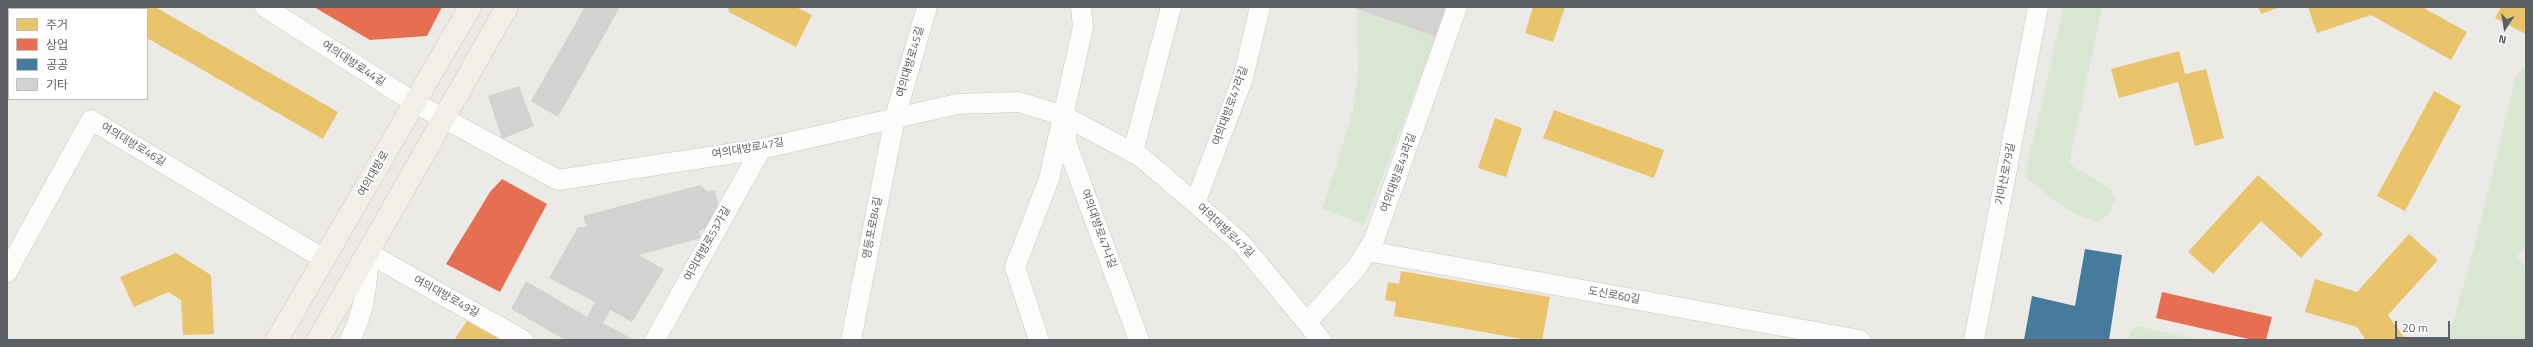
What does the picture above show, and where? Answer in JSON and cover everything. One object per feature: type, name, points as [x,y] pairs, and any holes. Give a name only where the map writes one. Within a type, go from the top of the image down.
[{"type":"main road","name":"여의대방로","points":[[277,340],[470,7]]},
{"type":"main road","points":[[318,340],[507,7]]},
{"type":"street","name":"여의대방로44길","points":[[264,7],[415,103],[443,119]]},
{"type":"street","name":"여의대방로45길","points":[[895,117],[927,7]]},
{"type":"street","points":[[1039,340],[1015,267],[1049,179],[1083,27],[1081,7]]},
{"type":"street","points":[[1133,152],[1171,7]]},
{"type":"street","name":"여의대방로47라길","points":[[1195,203],[1243,78],[1260,7]]},
{"type":"street","name":"여의대방로43라길","points":[[1308,321],[1357,267],[1380,226],[1457,7]]},
{"type":"street","name":"가마산로79길","points":[[1974,340],[2038,7]]},
{"type":"street","name":"여의대방로47길","points":[[443,119],[558,180],[761,149],[895,117],[957,104],[1019,102],[1064,116],[1141,157],[1242,244],[1308,321],[1321,340]]},
{"type":"street","name":"여의대방로47나길","points":[[1064,116],[1067,144],[1139,340]]},
{"type":"street","name":"영등포로84길","points":[[851,340],[895,117]]},
{"type":"street","name":"여의대방로46길","points":[[7,272],[91,120],[324,259]]},
{"type":"street","name":"여의대방로53가길","points":[[655,340],[761,149]]},
{"type":"street","name":"도신로60길","points":[[1367,251],[1860,340]]},
{"type":"street","points":[[350,340],[364,305],[368,281],[368,254]]},
{"type":"street","name":"여의대방로49길","points":[[368,254],[523,340]]},
{"type":"green space","points":[[2064,7],[2102,7],[2069,164],[2111,189],[2115,199],[2110,213],[2099,222],[2079,215],[2059,204],[2025,176]]},
{"type":"green space","points":[[1357,9],[1436,37],[1364,224],[1322,209],[1353,112],[1358,72]]},
{"type":"green space","points":[[2526,66],[2526,247],[2516,257],[2526,267],[2526,340],[2448,340],[2478,234],[2516,75]]},
{"type":"green space","points":[[2136,326],[2201,340],[2129,340],[2130,332]]},
{"type":"building: 주거","points":[[60,7],[109,7],[108,8]]},
{"type":"building: 주거","points":[[155,7],[338,112],[323,139],[148,39],[148,8],[140,8]]},
{"type":"building: 주거","points":[[728,7],[796,7],[812,15],[796,47],[729,12]]},
{"type":"building: 주거","points":[[1533,7],[1565,7],[1553,42],[1525,33]]},
{"type":"building: 주거","points":[[2258,7],[2280,7],[2261,14]]},
{"type":"building: 주거","points":[[2308,7],[2422,7],[2467,32],[2451,60],[2371,15],[2317,33]]},
{"type":"building: 주거","points":[[2501,7],[2526,7],[2526,34],[2495,18]]},
{"type":"building: 주거","points":[[2179,51],[2185,74],[2206,69],[2224,138],[2195,146],[2178,82],[2119,98],[2111,69]]},
{"type":"building: 주거","points":[[2434,91],[2461,106],[2405,211],[2377,196]]},
{"type":"building: 주거","points":[[1554,110],[1664,150],[1654,178],[1543,138]]},
{"type":"building: 주거","points":[[1495,118],[1522,128],[1506,177],[1478,168]]},
{"type":"building: 주거","points":[[2258,175],[2323,234],[2301,258],[2261,221],[2213,274],[2188,252]]},
{"type":"building: 주거","points":[[2409,234],[2438,260],[2388,315],[2406,340],[2366,340],[2357,327],[2305,312],[2315,279],[2357,292]]},
{"type":"building: 주거","points":[[176,253],[211,275],[214,334],[183,335],[181,300],[168,292],[134,307],[120,277]]},
{"type":"building: 주거","points":[[1401,271],[1550,297],[1542,340],[1528,340],[1394,316],[1396,302],[1385,300],[1388,282],[1399,284]]},
{"type":"building: 주거","points":[[467,321],[501,340],[454,340]]},
{"type":"building: 상업","points":[[314,7],[442,7],[427,36],[370,40]]},
{"type":"building: 상업","points":[[502,179],[547,204],[500,292],[446,264],[490,192]]},
{"type":"building: 상업","points":[[2162,292],[2272,317],[2266,340],[2253,340],[2156,318]]},
{"type":"building: 공공","points":[[2085,249],[2122,255],[2109,340],[2024,340],[2032,296],[2075,306]]},
{"type":"building: 기타","points":[[585,7],[620,7],[558,117],[531,101]]},
{"type":"building: 기타","points":[[1352,7],[1447,7],[1436,37]]},
{"type":"building: 기타","points":[[519,86],[534,126],[502,139],[488,96]]},
{"type":"building: 기타","points":[[700,185],[707,191],[715,190],[719,208],[708,227],[699,231],[701,238],[639,255],[664,269],[632,322],[610,310],[603,323],[634,340],[565,340],[511,309],[526,281],[587,317],[595,302],[549,278],[578,227],[587,227],[583,216]]}]
